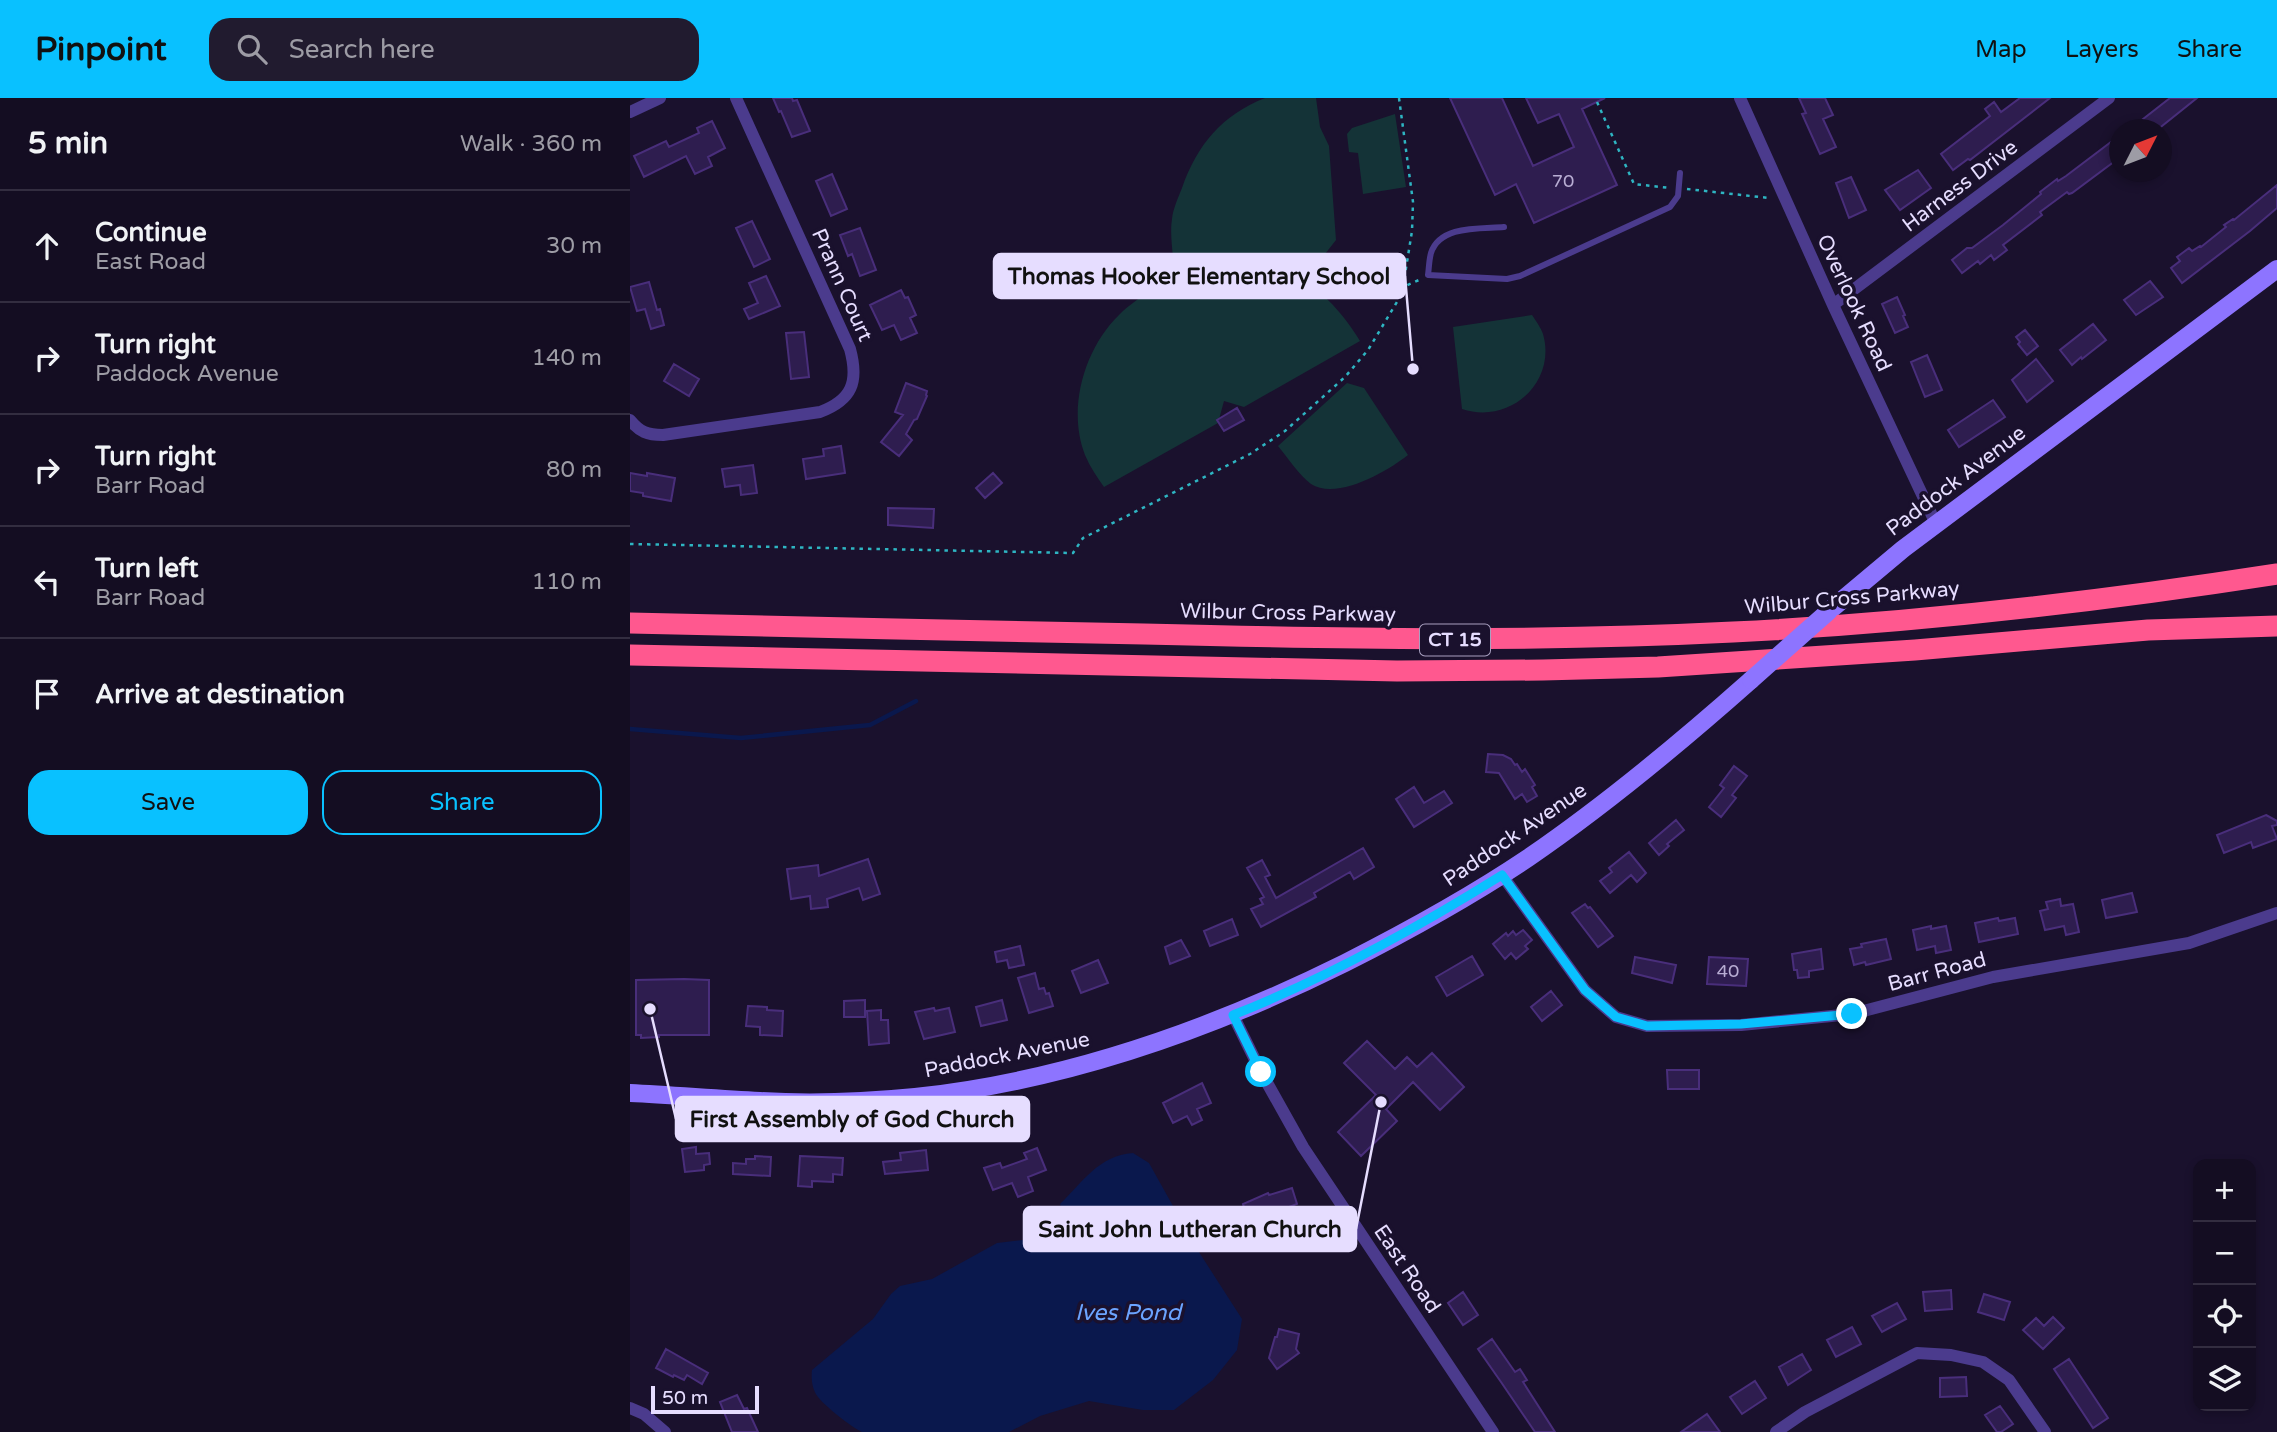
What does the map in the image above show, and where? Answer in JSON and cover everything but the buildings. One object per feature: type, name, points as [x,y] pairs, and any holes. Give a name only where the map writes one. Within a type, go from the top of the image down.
[{"type":"highway","name":"Wilbur Cross Parkway","points":[[630,623],[1393,640],[1594,637],[1748,631],[1957,615],[2095,600],[2277,574]]},
{"type":"highway","name":"CT 15","points":[[630,655],[1383,671],[1543,670],[1658,667],[1927,650],[2148,630],[2277,626]]},
{"type":"main road","name":"Paddock Avenue","points":[[630,1093],[814,1102],[945,1093],[1052,1072],[1122,1054],[1183,1034],[1280,995],[1366,952],[1502,875],[1561,835],[1689,735],[1882,565],[2277,269]]},
{"type":"street","points":[[630,112],[660,98]]},
{"type":"street","name":"Prann Court","points":[[630,420],[649,435],[663,435],[820,412],[835,406],[846,396],[853,384],[855,366],[850,349],[736,98]]},
{"type":"street","name":"Overlook Road","points":[[1740,98],[1936,524]]},
{"type":"street","name":"Harness Drive","points":[[1833,305],[2109,98]]},
{"type":"street","name":"Barr Road","points":[[1502,875],[1585,990],[1616,1017],[1647,1026],[1741,1024],[1852,1014],[1993,977],[2189,943],[2277,913]]},
{"type":"street","name":"East Road","points":[[1233,1015],[1303,1147],[1493,1432]]},
{"type":"street","points":[[1776,1432],[1805,1412],[1917,1353],[1951,1355],[1983,1362],[2009,1380],[2045,1432]]},
{"type":"street","points":[[630,1408],[644,1414],[665,1432]]},
{"type":"lane","points":[[1504,227],[1444,235],[1432,252],[1428,275],[1507,279],[1520,276],[1670,207],[1678,196],[1681,173]]},
{"type":"path","points":[[630,544],[1073,553],[1083,538],[1239,460],[1285,431],[1345,377],[1368,350],[1400,297],[1412,231],[1413,202],[1399,98]]},
{"type":"path","points":[[1597,102],[1634,184],[1769,198]]},
{"type":"path","points":[[1403,288],[1428,275]]},
{"type":"green space","points":[[1265,98],[1316,98],[1320,127],[1329,146],[1336,240],[1325,254],[1173,258],[1173,215],[1195,158],[1224,123],[1236,113]]},
{"type":"green space","points":[[1395,114],[1406,187],[1363,194],[1358,153],[1349,152],[1347,134],[1352,128]]},
{"type":"green space","points":[[1240,262],[1277,268],[1310,285],[1338,310],[1360,341],[1244,407],[1224,401],[1218,423],[1104,487],[1085,455],[1078,418],[1082,380],[1096,345],[1119,315],[1158,287],[1202,267]]},
{"type":"green space","points":[[1532,315],[1543,334],[1545,352],[1543,369],[1536,383],[1525,396],[1496,411],[1462,409],[1453,327]]},
{"type":"green space","points":[[1347,383],[1364,388],[1408,455],[1362,482],[1348,487],[1322,488],[1311,484],[1278,446]]},
{"type":"water","name":"Ives Pond","points":[[1133,1153],[1149,1163],[1197,1249],[1242,1319],[1237,1350],[1213,1380],[1174,1410],[1143,1410],[1089,1401],[1040,1416],[1009,1432],[862,1432],[838,1416],[818,1397],[812,1384],[812,1370],[873,1319],[900,1286],[932,1279],[997,1243],[1023,1240],[1032,1243],[1039,1252],[1073,1238],[1060,1204],[1101,1164]]},
{"type":"waterway","points":[[630,729],[741,738],[870,725],[916,701]]},
{"type":"place","name":"Thomas Hooker Elementary School","points":[[1413,369]]},
{"type":"place","name":"First Assembly of God Church","points":[[650,1009]]},
{"type":"place","name":"Saint John Lutheran Church","points":[[1381,1102]]},
{"type":"route","points":[[1261,1072],[1233,1015],[1366,952],[1502,875],[1585,990],[1616,1017],[1647,1026],[1741,1024],[1852,1014]]}]
